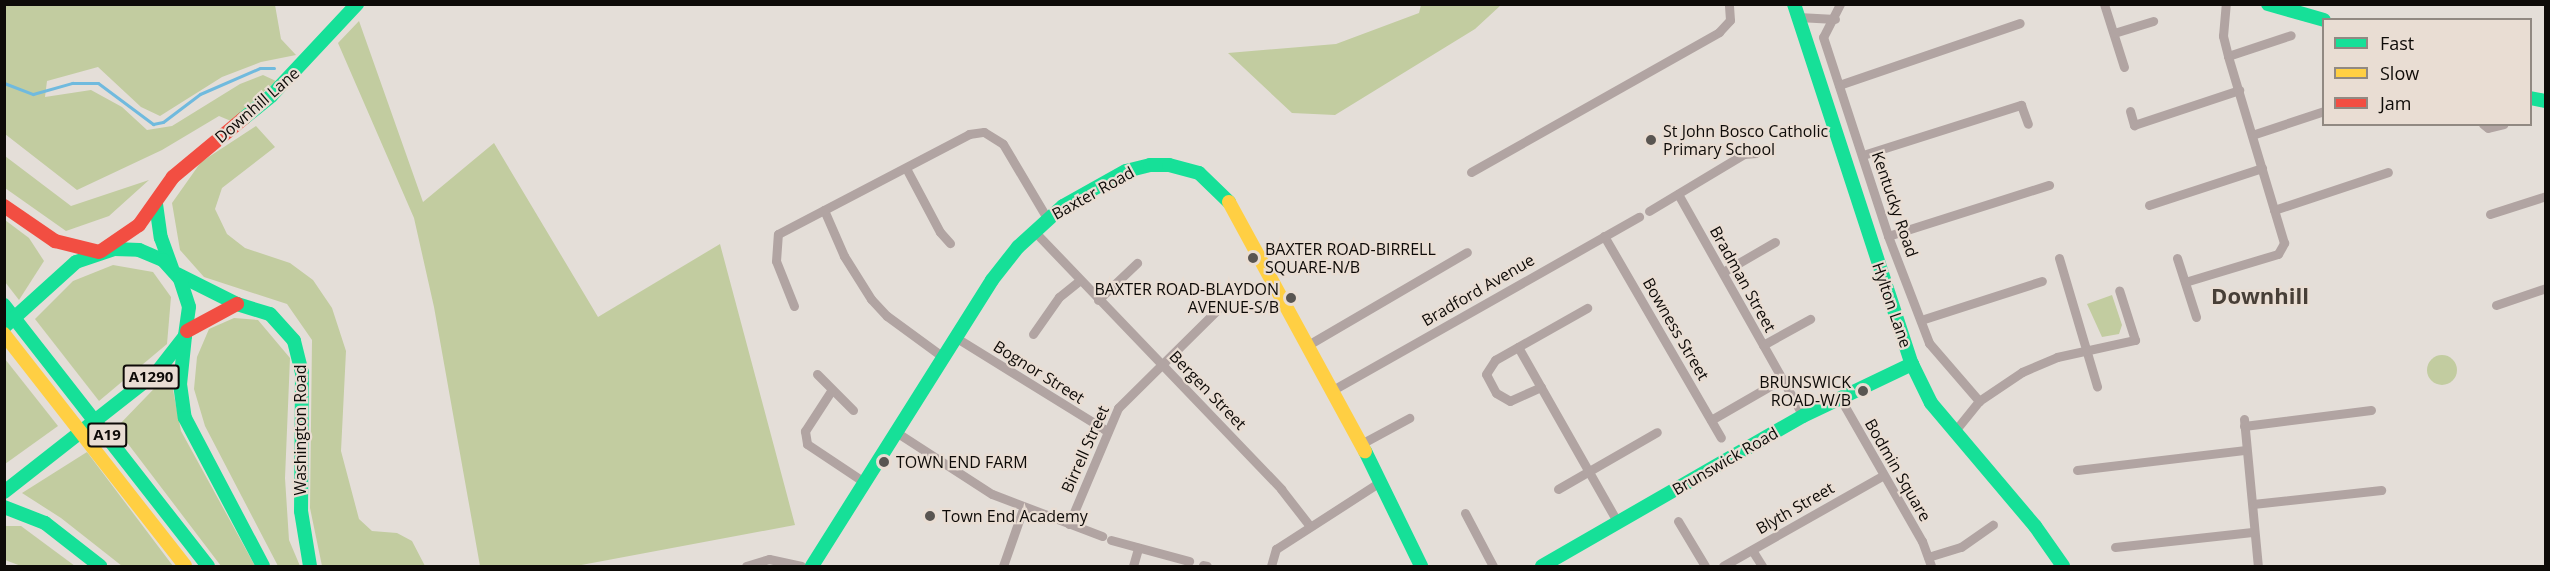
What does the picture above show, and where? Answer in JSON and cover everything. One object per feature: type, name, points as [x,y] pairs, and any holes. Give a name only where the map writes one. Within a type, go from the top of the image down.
[{"type":"main road","name":"Downhill Lane","points":[[4,327],[76,262],[100,251],[134,230],[182,168],[271,96],[357,4]]},
{"type":"main road","points":[[2268,4],[2322,19]]},
{"type":"main road","name":"Hylton Lane","points":[[1796,11],[1912,364],[1931,403],[2035,526],[2064,567]]},
{"type":"main road","name":"Baxter Road","points":[[812,567],[992,280],[1033,230],[1047,218],[1126,171],[1169,165],[1199,173],[1230,203],[1362,444],[1420,567]]},
{"type":"main road","points":[[156,204],[161,238],[188,299],[180,384],[189,428],[263,567]]},
{"type":"main road","points":[[4,206],[55,241],[100,251]]},
{"type":"main road","name":"Washington Road","points":[[100,251],[139,250],[163,260],[176,273],[237,304],[262,310],[278,320],[289,332],[299,353],[303,391],[301,511],[309,561]]},
{"type":"main road","points":[[186,334],[237,304]]},
{"type":"main road","name":"A19","points":[[4,305],[208,567]]},
{"type":"main road","name":"A19","points":[[4,334],[185,567]]},
{"type":"main road","name":"A1290","points":[[4,492],[66,446],[157,372],[186,334]]},
{"type":"main road","name":"Brunswick Road","points":[[1550,564],[1803,416],[1912,364]]},
{"type":"main road","points":[[4,507],[45,523],[100,567]]},
{"type":"street","points":[[1471,172],[1719,32],[1730,20],[1729,4]]},
{"type":"street","name":"Kentucky Road","points":[[1840,4],[1835,19],[1822,37],[1888,236],[1929,343],[1979,401]]},
{"type":"street","points":[[2104,4],[2124,67]]},
{"type":"street","points":[[2185,282],[2278,254],[2284,243],[2223,36],[2226,4]]},
{"type":"street","points":[[1796,11],[1835,19]]},
{"type":"street","points":[[2114,33],[2154,21]]},
{"type":"street","points":[[1839,86],[2019,23]]},
{"type":"street","points":[[2228,56],[2291,35]]},
{"type":"street","points":[[2130,111],[2134,125],[2239,90]]},
{"type":"street","points":[[1863,155],[2021,105],[2028,124]]},
{"type":"street","points":[[2252,135],[2322,112]]},
{"type":"street","points":[[794,306],[776,261],[778,234],[908,170],[969,134],[984,132],[1003,144],[1047,218]]},
{"type":"street","points":[[1649,211],[1744,154],[1756,153]]},
{"type":"street","points":[[2149,205],[2262,168]]},
{"type":"street","points":[[908,170],[940,232],[950,243]]},
{"type":"street","points":[[2274,210],[2388,172]]},
{"type":"street","points":[[1888,236],[2049,185]]},
{"type":"street","name":"Bradman Street","points":[[1678,194],[1803,416]]},
{"type":"street","points":[[2490,214],[2546,196]]},
{"type":"street","points":[[824,210],[844,256],[871,299],[887,316],[943,357]]},
{"type":"street","name":"Bradford Avenue","points":[[1331,390],[1640,217]]},
{"type":"street","name":"Bergen Street","points":[[1033,230],[1079,281],[1288,496],[1309,525]]},
{"type":"street","name":"Bowness Street","points":[[1604,236],[1721,438]]},
{"type":"street","points":[[1723,272],[1775,242]]},
{"type":"street","points":[[1308,345],[1467,252]]},
{"type":"street","points":[[2059,258],[2088,349],[2097,387]]},
{"type":"street","points":[[2177,258],[2196,317]]},
{"type":"street","points":[[1098,300],[1137,263]]},
{"type":"street","points":[[1033,334],[1059,297],[1079,281]]},
{"type":"street","points":[[1921,320],[2042,281]]},
{"type":"street","points":[[2496,305],[2546,288]]},
{"type":"street","points":[[1954,432],[1979,401],[2022,372],[2088,349],[2135,340],[2119,290]]},
{"type":"street","points":[[1541,387],[1510,401],[1496,393],[1486,374],[1495,360],[1587,308]]},
{"type":"street","name":"Birrell Street","points":[[1069,524],[1118,408],[1160,363],[1216,310]]},
{"type":"street","points":[[1763,345],[1810,319]]},
{"type":"street","name":"Bognor Street","points":[[956,337],[1107,431]]},
{"type":"street","points":[[1518,347],[1618,523]]},
{"type":"street","points":[[817,374],[831,391],[853,410]]},
{"type":"street","points":[[1711,420],[1782,379]]},
{"type":"street","points":[[831,391],[805,431],[807,444],[864,482]]},
{"type":"street","name":"Bodmin Square","points":[[1840,398],[1930,562],[1961,547],[1993,525]]},
{"type":"street","points":[[2258,567],[2252,532],[2253,504],[2244,450],[2244,423],[2371,410]]},
{"type":"street","points":[[1362,444],[1409,418]]},
{"type":"street","points":[[896,432],[960,476],[1023,508],[1138,548],[1189,561]]},
{"type":"street","points":[[1558,489],[1657,432]]},
{"type":"street","points":[[2077,470],[2244,450]]},
{"type":"street","name":"Blyth Street","points":[[1723,567],[1882,476]]},
{"type":"street","points":[[1271,567],[1276,549],[1309,525],[1380,482]]},
{"type":"street","points":[[2253,504],[2381,490]]},
{"type":"street","points":[[1003,567],[1023,508]]},
{"type":"street","points":[[1465,513],[1492,567]]},
{"type":"street","points":[[1678,521],[1705,567]]},
{"type":"street","points":[[2115,547],[2252,532]]},
{"type":"street","points":[[1133,567],[1138,548]]},
{"type":"street","points":[[1752,550],[1762,567]]},
{"type":"street","points":[[746,567],[769,559],[801,567]]},
{"type":"green space","points":[[5,5],[275,5],[281,39],[296,55],[261,62],[222,77],[160,116],[141,107],[98,67],[47,81],[45,97],[91,90],[122,107],[147,130],[172,126],[240,84],[263,75],[276,81],[231,121],[219,116],[162,150],[77,190],[5,134]]},
{"type":"green space","points":[[1421,5],[1501,5],[1475,29],[1335,115],[1292,113],[1228,53],[1336,44],[1419,13]]},
{"type":"green space","points":[[359,21],[423,202],[494,143],[598,317],[720,244],[795,525],[576,566],[480,566],[434,307],[414,218],[338,43]]},
{"type":"green space","points":[[256,126],[275,147],[222,188],[215,209],[227,234],[245,248],[290,263],[313,280],[332,308],[346,351],[341,451],[359,519],[372,531],[397,533],[412,541],[425,566],[322,566],[310,508],[312,340],[287,304],[204,277],[180,250],[172,203],[201,162]]},
{"type":"green space","points":[[5,156],[71,206],[149,180],[109,216],[66,231],[5,188]]},
{"type":"green space","points":[[5,220],[29,238],[44,261],[19,300],[5,282]]},
{"type":"green space","points":[[113,265],[153,272],[171,297],[167,344],[99,401],[35,319],[73,281]]},
{"type":"green space","points":[[2112,295],[2122,325],[2119,334],[2102,337],[2087,304]]},
{"type":"green space","points":[[234,318],[258,320],[290,358],[285,478],[289,540],[300,566],[278,566],[205,426],[194,389],[197,357],[209,329]]},
{"type":"green space","points":[[2442,355],[2453,359],[2457,370],[2453,381],[2442,385],[2431,381],[2427,370],[2431,359]]},
{"type":"green space","points":[[5,359],[58,426],[4,464]]},
{"type":"green space","points":[[175,367],[173,390],[181,431],[255,566],[221,566],[116,428]]},
{"type":"green space","points":[[87,452],[173,566],[122,566],[61,518],[22,493]]},
{"type":"green space","points":[[5,526],[21,526],[75,566],[21,566],[5,560]]},
{"type":"waterway","points":[[4,83],[33,94],[72,83],[98,83],[153,124],[163,122],[200,94],[260,68],[274,68]]},
{"type":"traffic: fast","points":[[244,118],[271,96],[357,4]]},
{"type":"traffic: fast","points":[[1794,4],[1912,364],[1931,403],[2035,526],[2063,566]]},
{"type":"traffic: fast","points":[[2268,4],[2322,19]]},
{"type":"traffic: fast","points":[[2532,98],[2546,101]]},
{"type":"traffic: fast","points":[[812,566],[992,280],[1018,247],[1063,206],[1126,171],[1150,165],[1169,165],[1199,173],[1229,202]]},
{"type":"traffic: fast","points":[[156,204],[161,238],[172,268]]},
{"type":"traffic: fast","points":[[4,327],[76,262],[114,249],[139,250],[163,260],[180,279],[189,307],[185,336],[157,372],[4,492]]},
{"type":"traffic: fast","points":[[177,274],[237,304],[270,314],[294,341],[302,372],[301,511],[310,566]]},
{"type":"traffic: fast","points":[[4,305],[208,566]]},
{"type":"traffic: fast","points":[[185,336],[180,384],[185,418],[263,566]]},
{"type":"traffic: fast","points":[[1542,566],[1803,416],[1912,364]]},
{"type":"traffic: fast","points":[[1365,451],[1421,566]]},
{"type":"traffic: fast","points":[[4,507],[45,523],[100,566]]},
{"type":"traffic: slow","points":[[1229,202],[1365,451]]},
{"type":"traffic: slow","points":[[4,334],[185,566]]},
{"type":"traffic: jam","points":[[101,251],[139,225],[173,177],[244,118]]},
{"type":"traffic: jam","points":[[4,206],[55,241],[99,252]]},
{"type":"traffic: jam","points":[[187,331],[237,304]]},
{"type":"place","name":"St John Bosco Catholic Primary School","points":[[1651,140]]},
{"type":"place","name":"BAXTER ROAD-BIRRELL SQUARE-N/B","points":[[1253,258]]},
{"type":"place","name":"BAXTER ROAD-BLAYDON AVENUE-S/B","points":[[1291,298]]},
{"type":"place","name":"BRUNSWICK ROAD-W/B","points":[[1863,391]]},
{"type":"place","name":"TOWN END FARM","points":[[884,462]]},
{"type":"place","name":"Town End Academy","points":[[930,516]]},
{"type":"district","name":"Downhill","points":[[2260,296]]}]
